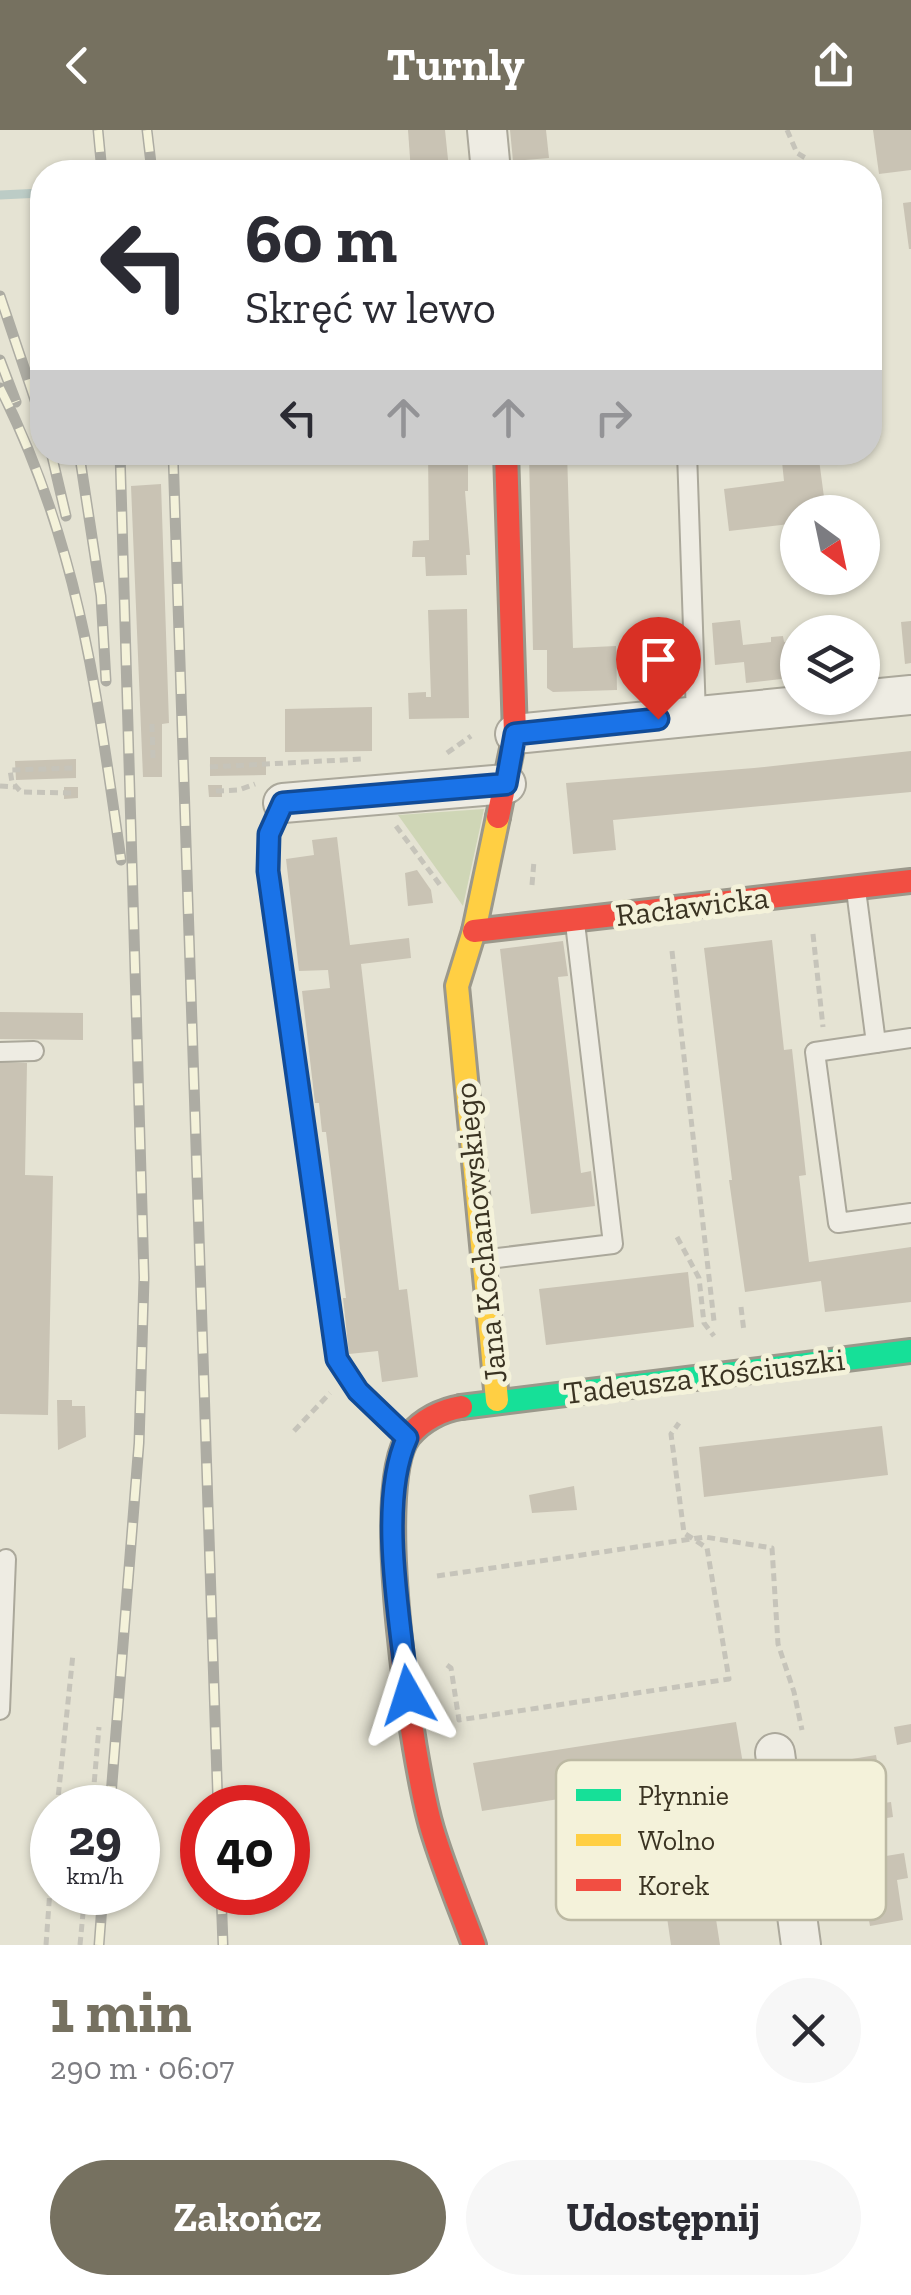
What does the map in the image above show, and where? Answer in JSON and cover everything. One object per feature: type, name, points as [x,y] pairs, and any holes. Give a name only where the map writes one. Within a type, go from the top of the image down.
[{"type":"street","points":[[487,130],[490,160]]},
{"type":"street","name":"Jana Kochanowskiego","points":[[407,1438],[425,1421],[448,1409],[496,1400],[458,986],[506,784],[514,718],[506,465]]},
{"type":"street","points":[[514,718],[696,716],[911,695]]},
{"type":"street","points":[[283,803],[370,777],[506,784]]},
{"type":"street","name":"Racławicka","points":[[474,931],[911,881]]},
{"type":"street","name":"Tadeusza Kościuszki","points":[[496,1400],[911,1351]]},
{"type":"street","points":[[407,1438],[397,1464],[394,1559],[408,1695],[432,1829],[474,1945]]},
{"type":"street","points":[[789,1742],[790,1760]]},
{"type":"street","points":[[800,1920],[801,1945]]},
{"type":"lane","points":[[687,465],[696,716]]},
{"type":"lane","points":[[283,803],[269,834],[268,871],[337,1359],[358,1391],[407,1438]]},
{"type":"lane","points":[[856,887],[876,1044]]},
{"type":"lane","points":[[484,1260],[613,1244],[575,920]]},
{"type":"lane","points":[[911,1038],[815,1052],[838,1223],[911,1214]]},
{"type":"lane","points":[[0,1052],[34,1051]]},
{"type":"lane","points":[[0,1710],[6,1559]]},
{"type":"path","points":[[787,130],[797,153],[809,160]]},
{"type":"path","points":[[441,757],[476,733],[494,712],[514,718]]},
{"type":"path","points":[[152,724],[152,758]]},
{"type":"path","points":[[210,767],[370,777],[440,886]]},
{"type":"path","points":[[15,787],[10,770],[76,768]]},
{"type":"path","points":[[0,786],[15,787],[28,794],[71,793]]},
{"type":"path","points":[[813,934],[826,1050]]},
{"type":"path","points":[[670,936],[714,1321]]},
{"type":"path","points":[[677,1237],[699,1278],[704,1323],[717,1339]]},
{"type":"path","points":[[740,1307],[744,1336]]},
{"type":"path","points":[[294,1431],[313,1411]]},
{"type":"path","points":[[442,1661],[451,1668],[460,1720],[729,1679],[719,1646],[706,1548],[684,1534],[672,1434],[679,1423],[677,1412]]},
{"type":"path","points":[[426,1577],[692,1538],[772,1548],[778,1644],[794,1692],[789,1742]]},
{"type":"path","points":[[60,1785],[74,1654]]},
{"type":"path","points":[[94,1785],[99,1727]]},
{"type":"path","points":[[46,1945],[48,1915]]},
{"type":"path","points":[[80,1945],[83,1915]]},
{"type":"green space","points":[[484,809],[463,906],[398,815]]},
{"type":"building","points":[[408,130],[445,130],[448,160],[410,160]]},
{"type":"building","points":[[510,130],[546,130],[549,158],[513,160]]},
{"type":"building","points":[[873,130],[911,130],[911,170],[882,174],[882,160],[877,160]]},
{"type":"building","points":[[911,202],[911,249],[909,249],[903,203]]},
{"type":"building","points":[[428,465],[468,465],[467,575],[426,576],[425,557],[412,557],[413,541],[429,540]]},
{"type":"building","points":[[529,465],[567,465],[573,648],[616,646],[617,690],[553,692],[547,688],[547,650],[533,650]]},
{"type":"building","points":[[782,465],[820,465],[824,495],[780,495],[780,525],[729,531],[724,489],[784,481]]},
{"type":"building","points":[[161,484],[169,723],[162,724],[162,777],[143,777],[131,486]]},
{"type":"building","points":[[467,609],[469,718],[409,719],[408,693],[426,692],[426,697],[431,697],[428,610]]},
{"type":"building","points":[[740,620],[743,645],[771,642],[771,637],[780,636],[780,679],[746,683],[744,662],[715,665],[712,623]]},
{"type":"building","points":[[911,621],[911,663],[905,664],[901,622]]},
{"type":"building","points":[[372,707],[372,751],[285,752],[285,709]]},
{"type":"building","points":[[911,751],[911,792],[613,820],[616,850],[573,854],[566,783]]},
{"type":"building","points":[[210,757],[266,757],[266,775],[210,776]]},
{"type":"building","points":[[76,759],[76,778],[16,780],[15,761]]},
{"type":"building","points":[[208,785],[222,785],[222,797],[209,797]]},
{"type":"building","points":[[64,787],[78,787],[78,798],[64,799]]},
{"type":"building","points":[[337,837],[350,945],[409,938],[411,958],[361,964],[399,1290],[407,1289],[418,1377],[382,1382],[378,1351],[349,1354],[326,1132],[322,1132],[319,1103],[315,1103],[302,991],[330,988],[328,970],[299,971],[286,859],[314,855],[312,840]]},
{"type":"building","points":[[417,870],[431,890],[433,903],[408,906],[405,873]]},
{"type":"building","points":[[772,940],[784,1050],[792,1049],[806,1175],[799,1176],[809,1262],[911,1247],[911,1302],[825,1312],[821,1281],[745,1292],[704,948]]},
{"type":"building","points":[[563,941],[568,976],[558,977],[581,1173],[591,1171],[595,1206],[531,1214],[500,949]]},
{"type":"building","points":[[0,1012],[83,1013],[83,1040],[0,1039]]},
{"type":"building","points":[[0,1062],[27,1063],[25,1175],[53,1176],[48,1415],[0,1414]]},
{"type":"building","points":[[688,1272],[694,1327],[546,1345],[539,1289]]},
{"type":"building","points":[[57,1400],[72,1400],[72,1406],[85,1406],[86,1437],[58,1450]]},
{"type":"building","points":[[882,1426],[888,1475],[704,1497],[699,1447]]},
{"type":"building","points":[[574,1486],[577,1510],[532,1513],[529,1495]]},
{"type":"building","points":[[736,1722],[742,1760],[556,1760],[556,1799],[482,1811],[473,1763]]},
{"type":"building","points":[[911,1724],[911,1742],[897,1745],[894,1727]]},
{"type":"building","points":[[876,1755],[877,1760],[846,1760]]},
{"type":"building","points":[[891,1802],[893,1817],[886,1818],[886,1803]]},
{"type":"building","points":[[904,1853],[908,1878],[897,1880],[903,1920],[870,1926],[869,1920],[886,1920],[886,1856]]},
{"type":"building","points":[[667,1920],[716,1920],[720,1945],[671,1945]]},
{"type":"waterway","points":[[0,195],[30,194]]},
{"type":"railway","points":[[98,130],[101,160]]},
{"type":"railway","points":[[147,130],[151,160]]},
{"type":"railway","points":[[0,296],[30,385]]},
{"type":"railway","points":[[0,360],[16,402]]},
{"type":"railway","points":[[0,388],[30,454]]},
{"type":"railway","points":[[34,465],[81,619],[121,860]]},
{"type":"railway","points":[[54,465],[66,516]]},
{"type":"railway","points":[[81,465],[101,596],[106,681]]},
{"type":"railway","points":[[112,1785],[139,1443],[144,1278],[120,465]]},
{"type":"railway","points":[[173,465],[217,1785]]},
{"type":"railway","points":[[99,1945],[101,1915]]},
{"type":"railway","points":[[222,1915],[223,1945]]},
{"type":"traffic: fast","points":[[461,1407],[911,1351]]},
{"type":"traffic: slow","points":[[497,1400],[457,986],[474,931],[498,817]]},
{"type":"traffic: jam","points":[[498,817],[515,734],[506,465]]},
{"type":"traffic: jam","points":[[474,931],[911,881]]},
{"type":"traffic: jam","points":[[461,1407],[433,1417],[409,1436],[398,1465],[393,1510],[394,1565],[406,1690],[424,1796],[474,1945]]},
{"type":"route","points":[[408,1695],[394,1559],[394,1490],[397,1464],[407,1438],[358,1391],[337,1359],[268,871],[269,834],[283,803],[506,784],[515,734],[658,719]]}]
